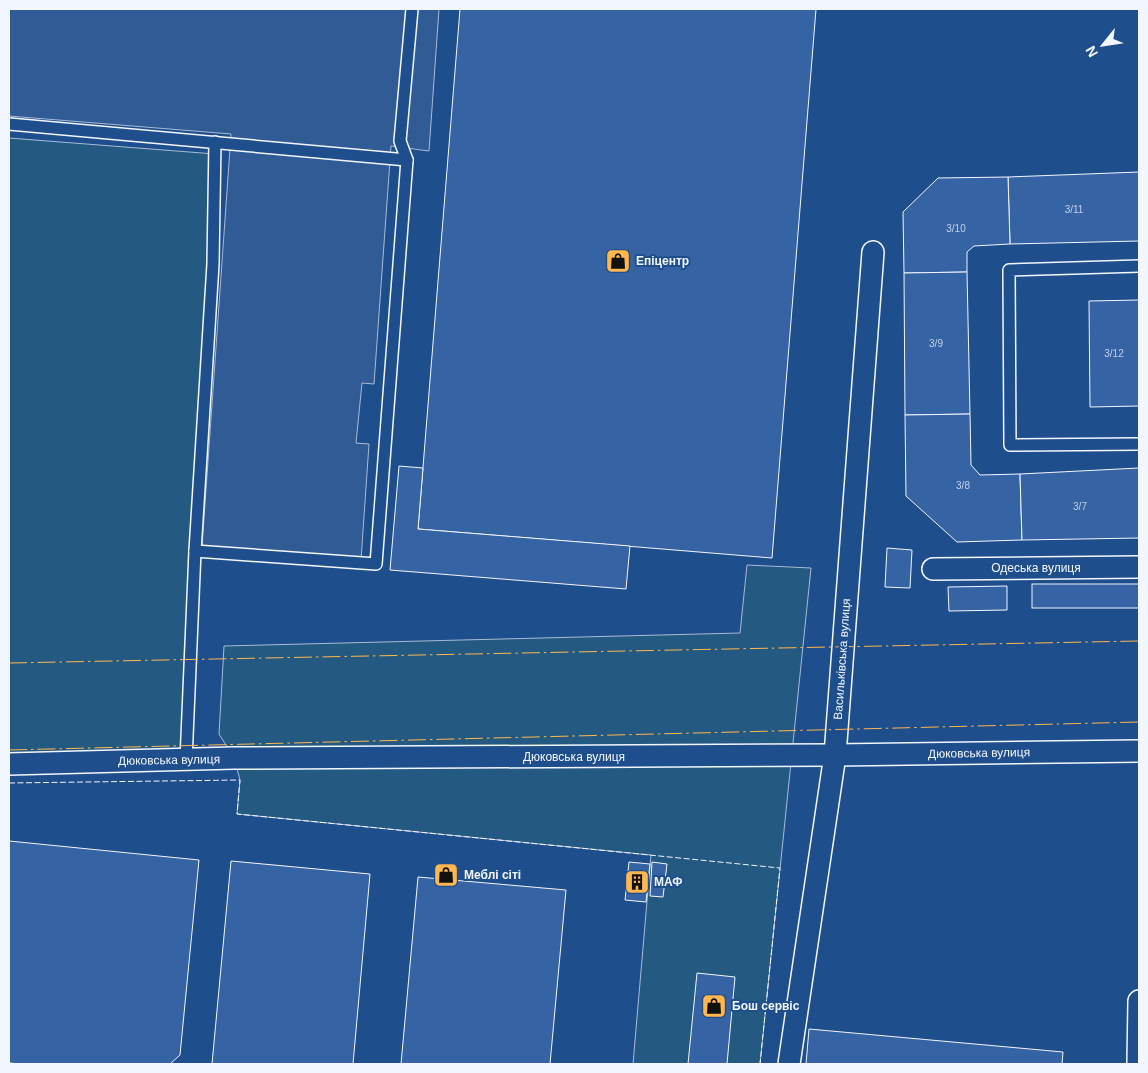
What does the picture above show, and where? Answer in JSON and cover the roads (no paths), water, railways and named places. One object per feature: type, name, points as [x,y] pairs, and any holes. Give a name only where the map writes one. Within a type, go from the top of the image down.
[{"type":"street","name":"Васильківська вулиця","points":[[789,1064],[835,755],[873,252]]},
{"type":"street","name":"Одеська вулиця","points":[[933,569],[1139,567]]},
{"type":"street","name":"Дюковська вулиця","points":[[9,764],[234,758],[835,755],[1139,751]]},
{"type":"street","points":[[1138,1064],[1139,1001]]},
{"type":"lane","points":[[195,551],[376,564],[407,160],[400,142],[412,9]]},
{"type":"lane","points":[[9,124],[407,160]]},
{"type":"lane","points":[[186,760],[195,551],[213,264],[215,142]]},
{"type":"lane","points":[[1139,266],[1009,270],[1010,445],[1139,444]]},
{"type":"place","name":"Епіцентр","points":[[618,261]]},
{"type":"place","name":"Меблі сіті","points":[[446,875]]},
{"type":"place","name":"МАФ","points":[[637,882]]},
{"type":"place","name":"Бош сервіс","points":[[714,1006]]}]
